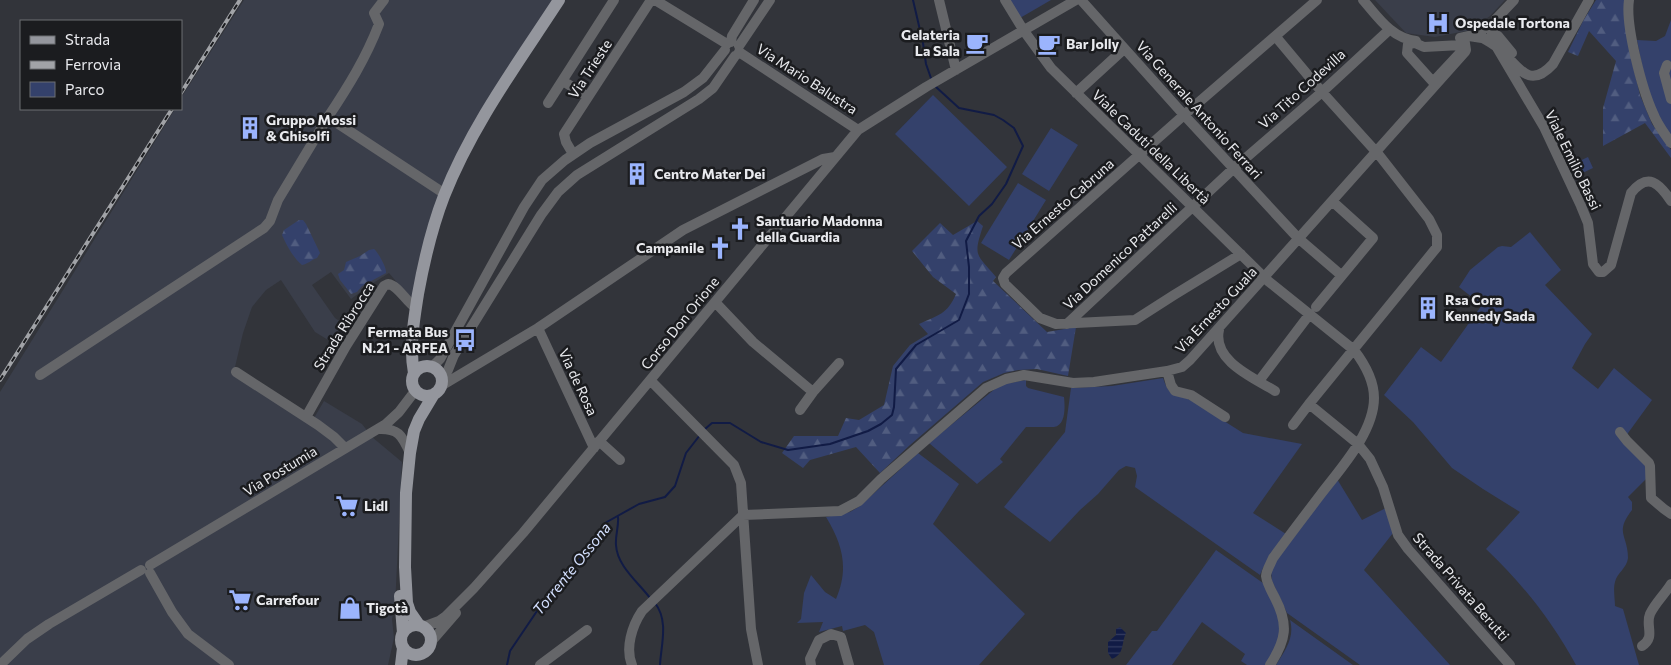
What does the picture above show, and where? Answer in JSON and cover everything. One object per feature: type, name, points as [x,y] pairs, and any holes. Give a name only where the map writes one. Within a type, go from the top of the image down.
[{"type":"main road","points":[[419,418],[417,392],[412,382],[414,373],[411,355],[416,308],[429,244],[445,194],[477,128],[559,0]]},
{"type":"main road","points":[[412,665],[420,654],[427,650],[430,643],[430,635],[421,626],[408,607],[405,567],[406,494],[410,453],[414,431],[419,418],[441,382],[438,372],[429,366],[418,353],[413,337]]},
{"type":"main road","points":[[414,373],[417,369],[429,366]]},
{"type":"main road","points":[[417,392],[424,396],[441,382]]},
{"type":"main road","points":[[401,665],[403,648],[401,640],[403,633],[399,600],[401,579],[405,567]]},
{"type":"main road","points":[[403,633],[408,627],[421,626]]},
{"type":"main road","points":[[403,648],[409,653],[420,654]]},
{"type":"street","points":[[40,375],[264,228],[273,216],[278,200],[358,70],[379,24],[374,13],[384,0]]},
{"type":"street","points":[[548,102],[614,0]]},
{"type":"street","name":"Via Trieste","points":[[573,154],[564,134],[651,0]]},
{"type":"street","name":"Via Mario Balustra","points":[[655,0],[733,48],[858,130]]},
{"type":"street","points":[[429,366],[440,359],[524,207],[542,180],[565,160],[590,143],[684,92],[703,78],[733,48],[770,0]]},
{"type":"street","points":[[940,0],[956,70]]},
{"type":"street","name":"Viale Caduti della Libertà","points":[[1006,0],[1042,58],[1264,278],[1312,311],[1354,350],[1363,361],[1371,380],[1374,398],[1369,419],[1358,444],[1273,558],[1266,575],[1282,612],[1285,630],[1278,653],[1270,665]]},
{"type":"street","name":"Corso Don Orione","points":[[421,626],[439,621],[474,588],[523,533],[858,130],[1076,0]]},
{"type":"street","name":"Via Generale Antonio Ferrari","points":[[1080,0],[1298,238],[1341,275]]},
{"type":"street","name":"Via Ernesto Cabruna","points":[[1040,318],[1005,284],[1003,278],[1006,273],[1317,0]]},
{"type":"street","points":[[1363,0],[1389,30],[1404,38],[1431,42],[1465,39]]},
{"type":"street","points":[[1465,39],[1461,52],[1433,82],[1407,53],[1408,44],[1415,43],[1424,47],[1486,33],[1514,0]]},
{"type":"street","points":[[1486,33],[1516,67],[1526,75],[1533,76],[1553,64],[1589,0]]},
{"type":"street","points":[[1629,0],[1628,20],[1648,102],[1653,115],[1671,143]]},
{"type":"street","points":[[441,382],[454,355],[541,215],[558,192],[582,171],[699,99],[712,88],[733,48],[732,36],[753,3],[762,12]]},
{"type":"street","name":"Via Tito Codevilla","points":[[1233,168],[1322,92],[1389,30]]},
{"type":"street","points":[[1486,33],[1502,41],[1522,66],[1537,74]]},
{"type":"street","points":[[1276,37],[1322,92],[1376,151],[1429,219],[1437,235],[1437,247],[1292,425]]},
{"type":"street","points":[[1404,38],[1404,53],[1434,88]]},
{"type":"street","name":"Via Ernesto Guala","points":[[743,515],[840,511],[859,501],[986,388],[1006,379],[1024,375],[1073,383],[1167,371],[1182,367],[1219,330],[1298,238],[1434,88],[1465,52],[1465,39]]},
{"type":"street","name":"Viale Emilio Bassi","points":[[1496,46],[1544,127],[1581,206],[1588,223],[1593,264],[1599,272],[1603,272],[1611,265],[1631,193],[1638,184],[1647,181],[1655,183],[1663,189],[1671,201]]},
{"type":"street","points":[[1076,93],[1124,49]]},
{"type":"street","points":[[1666,65],[1664,73],[1671,99]]},
{"type":"street","points":[[562,81],[588,97]]},
{"type":"street","points":[[328,117],[445,194]]},
{"type":"street","points":[[441,382],[538,328],[687,228],[823,159],[835,158]]},
{"type":"street","name":"Via Domenico Pattarelli","points":[[1040,318],[1056,324],[1067,324],[1233,168]]},
{"type":"street","points":[[1259,381],[1312,311],[1373,238],[1332,201]]},
{"type":"street","points":[[1067,324],[1135,320],[1241,254]]},
{"type":"street","name":"Strada Ribrocca","points":[[306,417],[380,289],[388,284],[392,284],[408,303],[416,308]]},
{"type":"street","points":[[715,302],[753,342],[813,392]]},
{"type":"street","name":"Via de Rosa","points":[[538,328],[596,445]]},
{"type":"street","points":[[1219,330],[1217,339],[1226,357],[1233,364],[1275,391]]},
{"type":"street","points":[[800,410],[839,363]]},
{"type":"street","points":[[1167,371],[1175,391],[1191,395],[1225,417]]},
{"type":"street","points":[[236,372],[306,417],[334,437],[345,448]]},
{"type":"street","points":[[441,382],[452,374],[462,372]]},
{"type":"street","points":[[650,381],[718,447],[734,465],[739,475],[750,629],[758,665]]},
{"type":"street","name":"Via Postumia","points":[[0,665],[27,639],[48,624],[147,569],[378,429],[400,412],[417,392]]},
{"type":"street","name":"Strada Privata Berutti","points":[[1309,404],[1358,444],[1370,459],[1383,487],[1398,535],[1408,549],[1510,665]]},
{"type":"street","points":[[378,429],[387,429],[400,434],[410,453]]},
{"type":"street","points":[[1620,432],[1626,441],[1649,463],[1652,498],[1671,514]]},
{"type":"street","points":[[596,445],[620,460]]},
{"type":"street","points":[[632,665],[630,659],[631,635],[635,621],[642,611],[743,515]]},
{"type":"street","points":[[147,569],[172,612],[188,634],[229,665]]},
{"type":"street","points":[[1642,646],[1646,644],[1651,636],[1650,614],[1671,584]]},
{"type":"street","name":"Corso Don Orione","points":[[430,643],[451,620],[474,588]]},
{"type":"street","points":[[540,665],[587,630]]},
{"type":"street","points":[[811,665],[810,659],[819,640],[831,634],[841,637],[849,665]]},
{"type":"shaded area","points":[[244,0],[559,0],[456,170],[417,302],[405,292],[389,273],[351,299],[331,272],[312,285],[335,318],[350,328],[338,346],[315,332],[281,280],[266,290],[252,307],[243,333],[235,367],[314,418],[324,401],[362,424],[372,437],[402,462],[395,606],[392,619],[394,638],[388,665],[0,665],[0,392],[174,110],[182,110],[182,96]]},
{"type":"shaded area","name":"Ospedale Tortona","points":[[1375,0],[1505,0],[1490,16],[1471,30],[1435,37],[1406,33]]},
{"type":"shaded area","points":[[1120,627],[1126,633],[1121,651],[1112,659],[1108,653],[1108,642],[1116,635],[1116,629]]},
{"type":"green space","points":[[1010,0],[1051,0],[1020,18]]},
{"type":"green space","points":[[1596,0],[1626,0],[1632,62],[1640,95],[1652,124],[1671,150],[1671,158],[1645,123],[1603,146],[1603,108],[1616,61],[1589,31],[1578,56],[1568,52]]},
{"type":"green space","points":[[1671,20],[1671,136],[1652,101],[1637,40],[1656,41],[1665,36]]},
{"type":"green space","points":[[933,95],[1007,167],[969,206],[895,134]]},
{"type":"green space","points":[[1051,128],[1078,145],[1049,191],[1022,174]]},
{"type":"green space","points":[[1588,157],[1593,168],[1574,177],[1569,166]]},
{"type":"green space","points":[[1018,183],[1046,200],[1009,260],[981,243]]},
{"type":"green space","points":[[299,220],[303,220],[306,224],[320,253],[317,258],[302,265],[293,255],[282,235],[284,230]]},
{"type":"green space","points":[[977,221],[983,226],[977,249],[978,254],[996,277],[993,281],[1047,332],[1076,327],[1068,376],[1037,369],[1018,370],[1004,373],[983,382],[880,473],[856,447],[810,460],[803,468],[782,453],[794,436],[838,436],[846,418],[859,420],[884,405],[893,366],[910,345],[928,334],[919,324],[945,310],[956,294],[933,277],[912,251],[940,223],[953,235]]},
{"type":"green space","points":[[1530,232],[1561,270],[1545,285],[1592,334],[1572,368],[1598,389],[1614,368],[1652,400],[1623,440],[1645,464],[1647,478],[1628,497],[1632,502],[1632,510],[1624,524],[1623,534],[1628,558],[1626,565],[1616,579],[1614,588],[1615,606],[1623,609],[1639,665],[1576,665],[1557,633],[1535,603],[1512,575],[1486,549],[1520,512],[1452,468],[1413,422],[1384,395],[1421,347],[1441,362],[1482,305],[1459,287],[1470,270],[1498,247],[1511,247]]},
{"type":"green space","points":[[374,249],[382,260],[386,273],[351,294],[340,280],[338,274],[344,270],[346,262]]},
{"type":"green space","points":[[1163,378],[1172,393],[1194,402],[1243,433],[1302,444],[1253,513],[1286,534],[1260,575],[1135,487],[1137,476],[1135,468],[1126,466],[1119,470],[1050,542],[1004,507],[1065,432],[1071,388],[1112,386]]},
{"type":"green space","points":[[1026,380],[1028,388],[1064,397],[1063,419],[1058,426],[1054,427],[1026,427],[1000,459],[1003,462],[977,484],[929,443],[996,388],[1004,384]]},
{"type":"green space","points":[[918,453],[959,484],[933,524],[1025,614],[979,665],[884,665],[874,632],[865,625],[843,631],[842,626],[819,632],[823,622],[797,623],[801,619],[804,593],[811,575],[825,592],[836,599],[840,588],[843,567],[842,557],[837,537],[826,517],[850,512],[860,506]]},
{"type":"green space","points":[[1337,479],[1362,520],[1386,508],[1393,533],[1364,570],[1450,665],[1360,665],[1287,613],[1272,581],[1271,571],[1274,564]]},
{"type":"green space","points":[[1216,550],[1263,583],[1280,612],[1283,631],[1267,665],[1247,665],[1241,661],[1245,654],[1202,622],[1172,665],[1126,665],[1152,631],[1157,631]]},
{"type":"green space","points":[[1290,620],[1353,665],[1276,665],[1286,649],[1290,638]]},
{"type":"waterway","name":"Torrente Ossona","points":[[913,0],[926,64],[932,81]]},
{"type":"waterway","name":"Torrente Ossona","points":[[705,429],[712,423],[730,423],[761,442],[788,450],[830,444],[868,431],[892,415],[896,369],[916,345],[959,320],[969,294],[969,267],[966,241],[979,216],[992,204],[1006,184],[1023,146],[1014,128],[1003,120],[994,115],[959,108],[936,87]]},
{"type":"waterway","name":"Torrente Ossona","points":[[507,665],[510,651],[537,611],[580,559],[605,523],[639,504],[665,497],[675,486],[686,453],[700,435]]},
{"type":"waterway","points":[[618,517],[617,553],[624,567],[650,598]]},
{"type":"waterway","points":[[655,603],[662,617],[663,625],[660,665]]},
{"type":"railway","points":[[182,91],[240,0]]},
{"type":"railway","points":[[0,380],[171,110]]},
{"type":"place","name":"Ospedale Tortona","points":[[1438,23]]},
{"type":"place","name":"Gelateria La Sala","points":[[977,43]]},
{"type":"place","name":"Bar Jolly","points":[[1049,44]]},
{"type":"place","name":"Gruppo Mossi & Ghisolfi","points":[[250,128]]},
{"type":"place","name":"Centro Mater Dei","points":[[637,174]]},
{"type":"place","name":"Santuario Madonna della Guardia","points":[[740,229]]},
{"type":"place","name":"Campanile","points":[[720,248]]},
{"type":"place","name":"Rsa Cora Kennedy Sada","points":[[1428,308]]},
{"type":"place","name":"Fermata Bus N.21 - ARFEA","points":[[465,340]]},
{"type":"place","name":"Lidl","points":[[347,506]]},
{"type":"place","name":"Carrefour","points":[[240,600]]},
{"type":"place","name":"Tigotà","points":[[350,608]]}]
